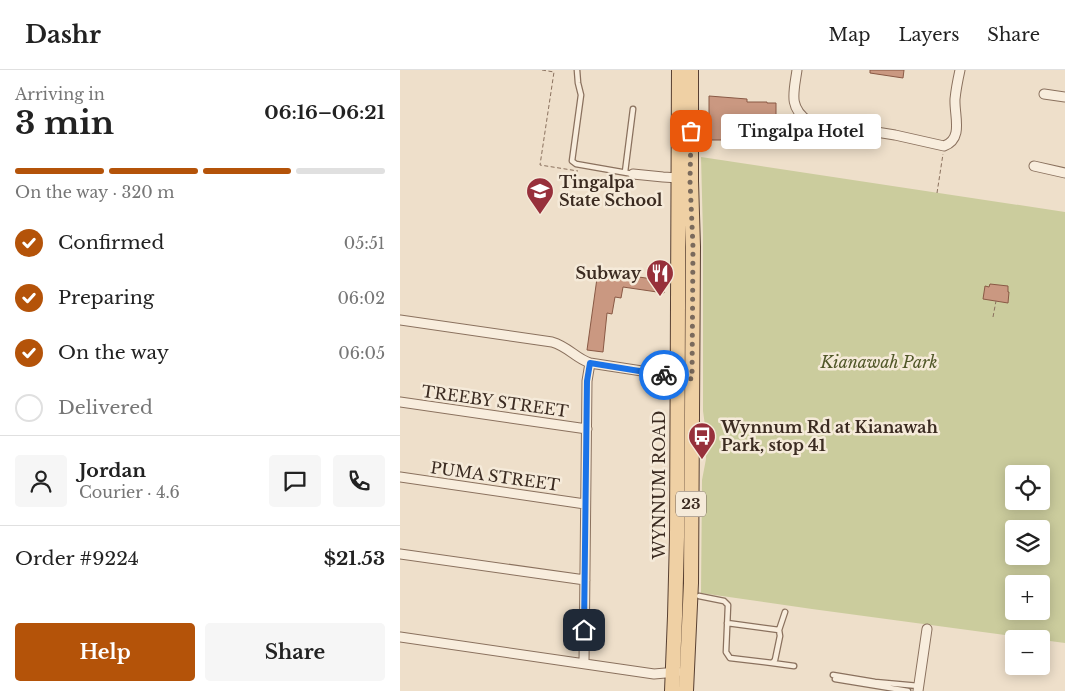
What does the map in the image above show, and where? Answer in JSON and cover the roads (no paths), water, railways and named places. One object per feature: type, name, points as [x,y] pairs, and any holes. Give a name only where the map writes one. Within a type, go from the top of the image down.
[{"type":"main road","name":"23","points":[[676,70],[679,94]]},
{"type":"main road","name":"WYNNUM ROAD","points":[[672,691],[676,616],[679,70]]},
{"type":"main road","name":"WYNNUM ROAD","points":[[686,691],[690,610],[691,526],[693,247],[690,181],[691,70]]},
{"type":"main road","points":[[676,537],[684,526],[691,526]]},
{"type":"street","points":[[798,70],[794,105],[800,116],[808,121],[894,135],[944,146],[950,144],[955,138],[957,127],[955,100],[960,70]]},
{"type":"street","points":[[1044,94],[1065,97]]},
{"type":"street","points":[[1034,166],[1065,172]]},
{"type":"street","points":[[629,173],[679,178]]},
{"type":"street","points":[[400,320],[552,342],[563,346],[579,358],[590,363],[692,379]]},
{"type":"street","points":[[584,664],[587,381],[590,363]]},
{"type":"street","name":"TREEBY STREET","points":[[400,402],[587,429]]},
{"type":"street","name":"PUMA STREET","points":[[400,477],[585,504]]},
{"type":"street","points":[[400,554],[584,580]]},
{"type":"street","points":[[918,688],[927,629]]},
{"type":"street","points":[[400,637],[654,674],[680,672],[681,667],[688,660]]},
{"type":"lane","points":[[577,70],[581,96],[572,161],[576,164],[629,173],[634,109]]},
{"type":"lane","points":[[699,596],[724,601],[728,605],[726,652],[730,658],[794,666]]},
{"type":"lane","points":[[772,663],[776,660],[780,636],[779,630],[785,612]]},
{"type":"lane","points":[[727,623],[779,630]]},
{"type":"lane","points":[[908,691],[834,677],[918,688]]},
{"type":"place","name":"Tingalpa Hotel","points":[[691,131]]},
{"type":"place","name":"Tingalpa State School","points":[[540,215]]},
{"type":"place","name":"Subway","points":[[660,297]]},
{"type":"place","name":"Wynnum Rd at Kianawah Park, stop 41","points":[[702,460]]},
{"type":"park label","name":"Kianawah Park","points":[[879,362]]}]
